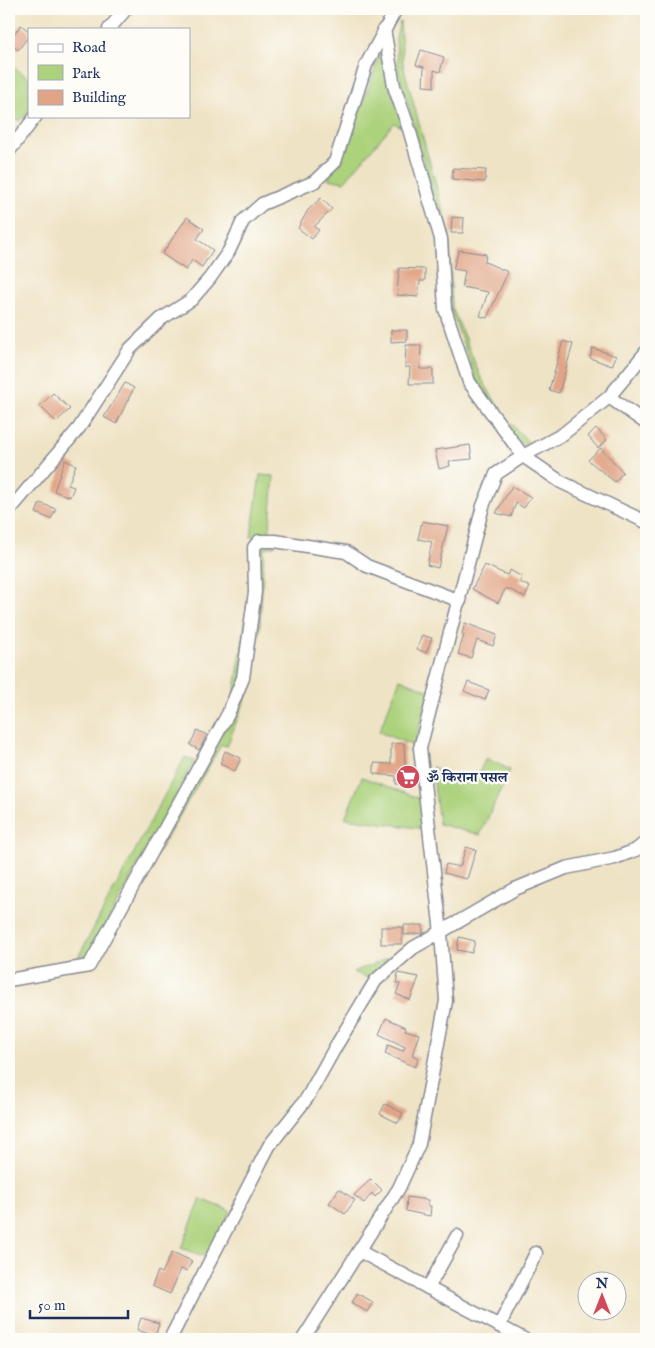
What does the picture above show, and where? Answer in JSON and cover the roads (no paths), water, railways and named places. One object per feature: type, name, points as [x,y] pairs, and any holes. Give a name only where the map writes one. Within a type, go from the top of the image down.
[{"type":"street","points":[[110,28],[126,9]]},
{"type":"street","points":[[9,511],[79,428],[130,350],[161,319],[191,300],[210,278],[228,251],[243,222],[262,204],[314,182],[335,162],[366,65],[396,9]]},
{"type":"street","points":[[384,29],[394,86],[409,128],[441,239],[445,309],[469,382],[523,456],[561,482],[646,522]]},
{"type":"street","points":[[9,151],[34,118]]},
{"type":"street","points":[[304,1339],[399,1188],[419,1144],[446,1001],[441,933],[420,748],[460,601],[483,506],[496,474],[523,456],[563,434],[609,397],[646,352]]},
{"type":"street","points":[[609,397],[646,423]]},
{"type":"street","points":[[9,980],[88,966],[228,714],[243,678],[255,592],[254,548],[259,540],[275,540],[346,552],[367,566],[460,601]]},
{"type":"street","points":[[170,1339],[269,1146],[308,1098],[336,1046],[376,980],[412,948],[441,933],[514,889],[566,868],[615,858],[636,850],[646,842]]},
{"type":"street","points":[[428,1288],[458,1236]]},
{"type":"street","points":[[359,1251],[524,1339]]},
{"type":"street","points":[[499,1326],[536,1253]]},
{"type":"place","name":"ॐ किराना पसल","points":[[408,777]]}]
